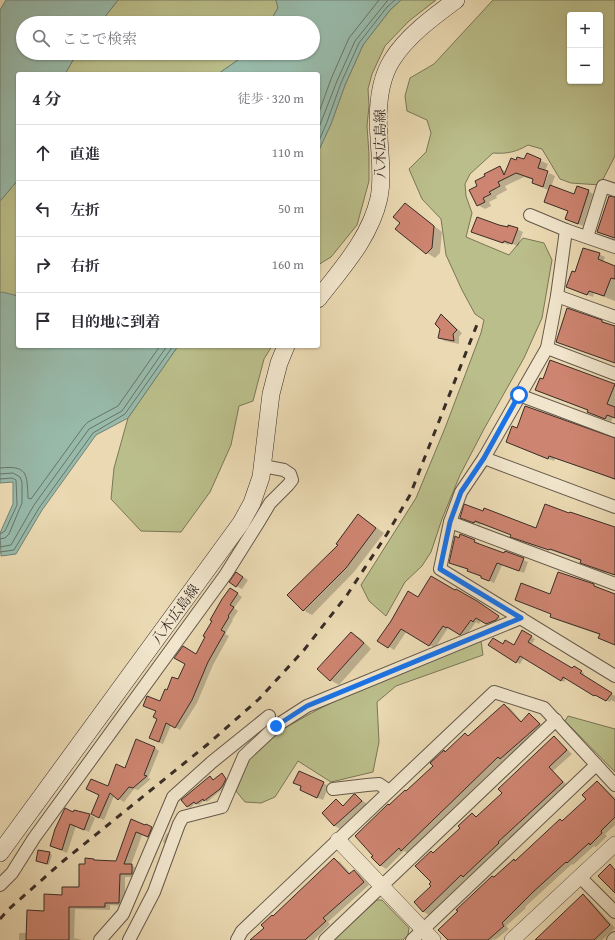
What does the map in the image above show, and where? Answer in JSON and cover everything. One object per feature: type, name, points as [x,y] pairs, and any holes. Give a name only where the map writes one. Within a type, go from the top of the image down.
[{"type":"main road","name":"八木広島線","points":[[320,296],[354,254],[375,213],[379,198],[382,170],[379,137],[379,107],[383,82],[391,61],[408,40],[456,0]]},
{"type":"main road","name":"八木広島線","points":[[0,853],[241,523],[252,503],[261,478],[271,394],[279,363],[285,348]]},
{"type":"street","points":[[587,237],[603,186],[615,190]]},
{"type":"street","points":[[530,215],[566,230],[615,247]]},
{"type":"street","points":[[566,230],[557,296],[547,348],[484,458],[461,492],[450,522],[440,569],[615,676]]},
{"type":"street","points":[[557,296],[615,317]]},
{"type":"street","points":[[547,348],[615,374]]},
{"type":"street","points":[[519,395],[615,431]]},
{"type":"street","points":[[484,458],[615,507]]},
{"type":"street","points":[[0,885],[12,873],[34,838],[226,574],[270,503],[292,480],[290,474],[284,470],[263,466]]},
{"type":"street","points":[[450,522],[615,584]]},
{"type":"street","points":[[129,940],[154,892],[179,824],[183,817],[222,807],[244,756],[276,726],[307,706],[521,618]]},
{"type":"street","points":[[237,940],[242,931],[494,692],[544,708],[615,785]]},
{"type":"street","points":[[100,940],[123,914],[173,796],[268,716]]},
{"type":"street","points":[[325,940],[556,720]]},
{"type":"street","points":[[338,840],[382,886],[422,937],[596,765]]},
{"type":"street","points":[[333,789],[367,784],[379,784],[389,791]]},
{"type":"street","points":[[512,940],[615,844]]},
{"type":"street","points":[[580,877],[615,912]]},
{"type":"green space","points":[[118,0],[276,0],[278,8],[273,16],[105,16]]},
{"type":"green space","points":[[401,0],[436,0],[409,21],[385,46],[372,74],[368,89],[369,106],[367,126],[369,181],[357,225],[331,257],[320,264],[320,148],[363,45],[390,10]]},
{"type":"green space","points":[[493,0],[615,0],[615,156],[600,185],[571,183],[560,179],[542,149],[528,145],[511,152],[493,153],[470,174],[465,184],[466,196],[472,213],[466,237],[509,255],[523,238],[544,243],[552,260],[542,318],[524,358],[460,475],[442,519],[431,552],[422,566],[405,582],[386,616],[369,601],[361,585],[416,498],[445,428],[481,333],[484,320],[475,314],[446,255],[441,219],[422,199],[409,169],[426,152],[431,133],[427,120],[407,111],[405,96],[410,78],[434,64]]},
{"type":"green space","points":[[73,60],[238,60],[221,72],[66,72]]},
{"type":"green space","points":[[16,182],[16,296],[0,293],[0,201]]},
{"type":"green space","points":[[177,348],[271,348],[264,359],[253,401],[239,406],[231,445],[210,492],[181,532],[141,531],[111,499],[114,468],[128,418]]},
{"type":"green space","points":[[481,641],[483,655],[396,686],[377,702],[379,742],[373,772],[331,782],[298,761],[275,797],[261,803],[245,802],[236,791],[249,759],[283,729],[361,688]]},
{"type":"green space","points":[[568,716],[615,729],[615,772],[565,721]]},
{"type":"green space","points":[[377,900],[382,900],[409,928],[408,935],[403,940],[333,940]]},
{"type":"water","points":[[6,0],[118,0],[105,16],[16,16],[16,60],[73,60],[66,72],[16,72],[16,182],[0,201],[0,10]]},
{"type":"water","points":[[276,0],[401,0],[390,10],[363,45],[320,148],[320,72],[221,72],[238,60],[320,60],[320,16],[273,16],[278,8]]},
{"type":"water","points":[[2,292],[16,296],[16,348],[177,348],[128,418],[96,435],[42,510],[16,554],[1,556],[0,533],[13,504],[13,482],[0,483],[0,293]]},
{"type":"building","points":[[527,153],[541,159],[538,168],[548,171],[543,187],[532,183],[533,179],[516,173],[498,182],[500,186],[489,192],[491,194],[483,198],[485,202],[477,206],[469,190],[477,186],[475,181],[485,176],[484,174],[500,166],[504,175],[511,158],[516,160],[517,157],[524,159]]},
{"type":"building","points":[[550,185],[574,194],[577,186],[589,190],[578,224],[565,219],[568,211],[544,202]]},
{"type":"building","points":[[609,196],[615,197],[615,238],[597,232]]},
{"type":"building","points":[[405,203],[434,226],[432,248],[426,254],[395,229],[400,223],[393,217]]},
{"type":"building","points":[[477,217],[499,225],[508,227],[508,225],[518,228],[512,244],[504,241],[503,243],[471,232]]},
{"type":"building","points":[[583,248],[600,253],[598,259],[615,266],[615,279],[611,278],[604,296],[589,291],[587,295],[566,287],[572,271],[575,272]]},
{"type":"building","points":[[567,308],[615,326],[615,363],[556,342]]},
{"type":"building","points":[[441,314],[457,330],[453,334],[454,341],[438,338],[440,329],[435,324]]},
{"type":"building","points":[[550,360],[615,384],[607,404],[615,407],[615,418],[607,415],[605,419],[587,412],[588,410],[535,390],[540,378],[543,379]]},
{"type":"building","points":[[525,406],[615,438],[615,479],[549,456],[548,459],[506,442],[512,426],[517,428]]},
{"type":"building","points":[[464,504],[483,511],[484,508],[536,528],[545,504],[615,527],[615,575],[580,563],[581,560],[510,537],[511,535],[475,521],[474,523],[460,518]]},
{"type":"building","points":[[358,514],[376,528],[346,568],[303,611],[287,595],[338,545],[336,544]]},
{"type":"building","points":[[460,534],[475,540],[474,542],[504,553],[505,551],[524,558],[519,571],[497,563],[489,581],[481,578],[481,576],[467,571],[468,569],[449,563],[455,536],[459,538]]},
{"type":"building","points":[[236,572],[243,577],[236,587],[229,582]]},
{"type":"building","points":[[558,572],[594,584],[594,586],[615,594],[615,645],[598,638],[600,634],[550,617],[551,614],[515,600],[521,583],[550,594]]},
{"type":"building","points":[[431,576],[477,601],[499,616],[496,620],[486,624],[476,618],[473,622],[471,620],[460,635],[443,626],[429,646],[401,629],[388,648],[377,641],[391,621],[408,591],[418,597]]},
{"type":"building","points":[[230,588],[238,593],[230,605],[234,607],[221,630],[225,632],[208,662],[192,700],[175,728],[166,723],[159,742],[149,738],[157,719],[153,717],[156,711],[143,706],[147,696],[160,701],[165,689],[167,690],[172,677],[178,679],[185,664],[174,658],[183,646],[196,654],[205,637],[203,636],[212,621],[210,620]]},
{"type":"building","points":[[522,630],[532,636],[528,642],[572,668],[574,666],[582,671],[580,673],[612,693],[606,701],[595,695],[594,696],[563,677],[561,681],[520,656],[516,663],[488,645],[493,638],[503,644],[505,640],[514,645]]},
{"type":"building","points":[[351,632],[364,643],[330,681],[317,669]]},
{"type":"building","points":[[504,704],[521,722],[529,713],[540,724],[500,759],[498,757],[401,851],[399,848],[380,866],[355,836],[388,804],[389,805],[405,790],[406,791],[433,766],[430,763],[444,750],[445,752],[465,733],[468,736]]},
{"type":"building","points":[[554,736],[567,750],[549,767],[563,782],[498,842],[499,843],[463,877],[461,875],[423,912],[414,902],[431,886],[429,884],[431,882],[415,866],[431,851],[433,853],[460,828],[458,826],[472,813],[476,817],[502,793],[498,789]]},
{"type":"building","points":[[136,739],[155,747],[144,775],[147,776],[133,788],[129,787],[118,800],[110,793],[99,818],[91,814],[99,795],[86,789],[91,779],[108,786],[116,764],[125,768]]},
{"type":"building","points":[[299,771],[324,782],[317,798],[300,790],[301,786],[293,783]]},
{"type":"building","points":[[222,773],[226,779],[223,785],[204,801],[203,799],[196,804],[194,802],[187,807],[181,800],[210,776],[213,780]]},
{"type":"building","points":[[597,781],[615,800],[615,817],[590,845],[589,843],[533,892],[502,923],[504,926],[488,940],[448,940],[438,930],[458,911],[456,910],[492,876],[494,877],[514,859],[515,861],[560,819],[562,821],[586,799],[582,795]]},
{"type":"building","points":[[354,794],[362,801],[334,826],[322,813],[336,799],[343,806]]},
{"type":"building","points":[[65,808],[73,812],[74,810],[90,814],[84,830],[70,824],[62,850],[50,846],[55,829]]},
{"type":"building","points":[[131,819],[152,827],[148,837],[136,832],[124,864],[132,864],[132,874],[120,874],[119,903],[105,903],[105,907],[69,907],[69,940],[26,940],[27,910],[44,911],[44,894],[62,895],[62,887],[79,887],[79,864],[85,864],[85,858],[116,861]]},
{"type":"building","points":[[38,850],[50,852],[47,864],[36,861]]},
{"type":"building","points":[[334,858],[349,874],[354,870],[364,882],[323,918],[326,921],[305,940],[250,940],[264,928],[261,925],[272,915],[273,916]]},
{"type":"building","points":[[610,864],[615,870],[615,893],[598,876]]},
{"type":"building","points":[[583,894],[610,925],[594,940],[535,940]]},
{"type":"railway","points":[[0,919],[9,909],[62,862],[208,744],[259,699],[304,650],[347,595],[387,534],[410,495],[478,322]]},
{"type":"route","points":[[276,726],[307,706],[521,618],[440,569],[450,522],[461,492],[484,458],[519,395]]}]
